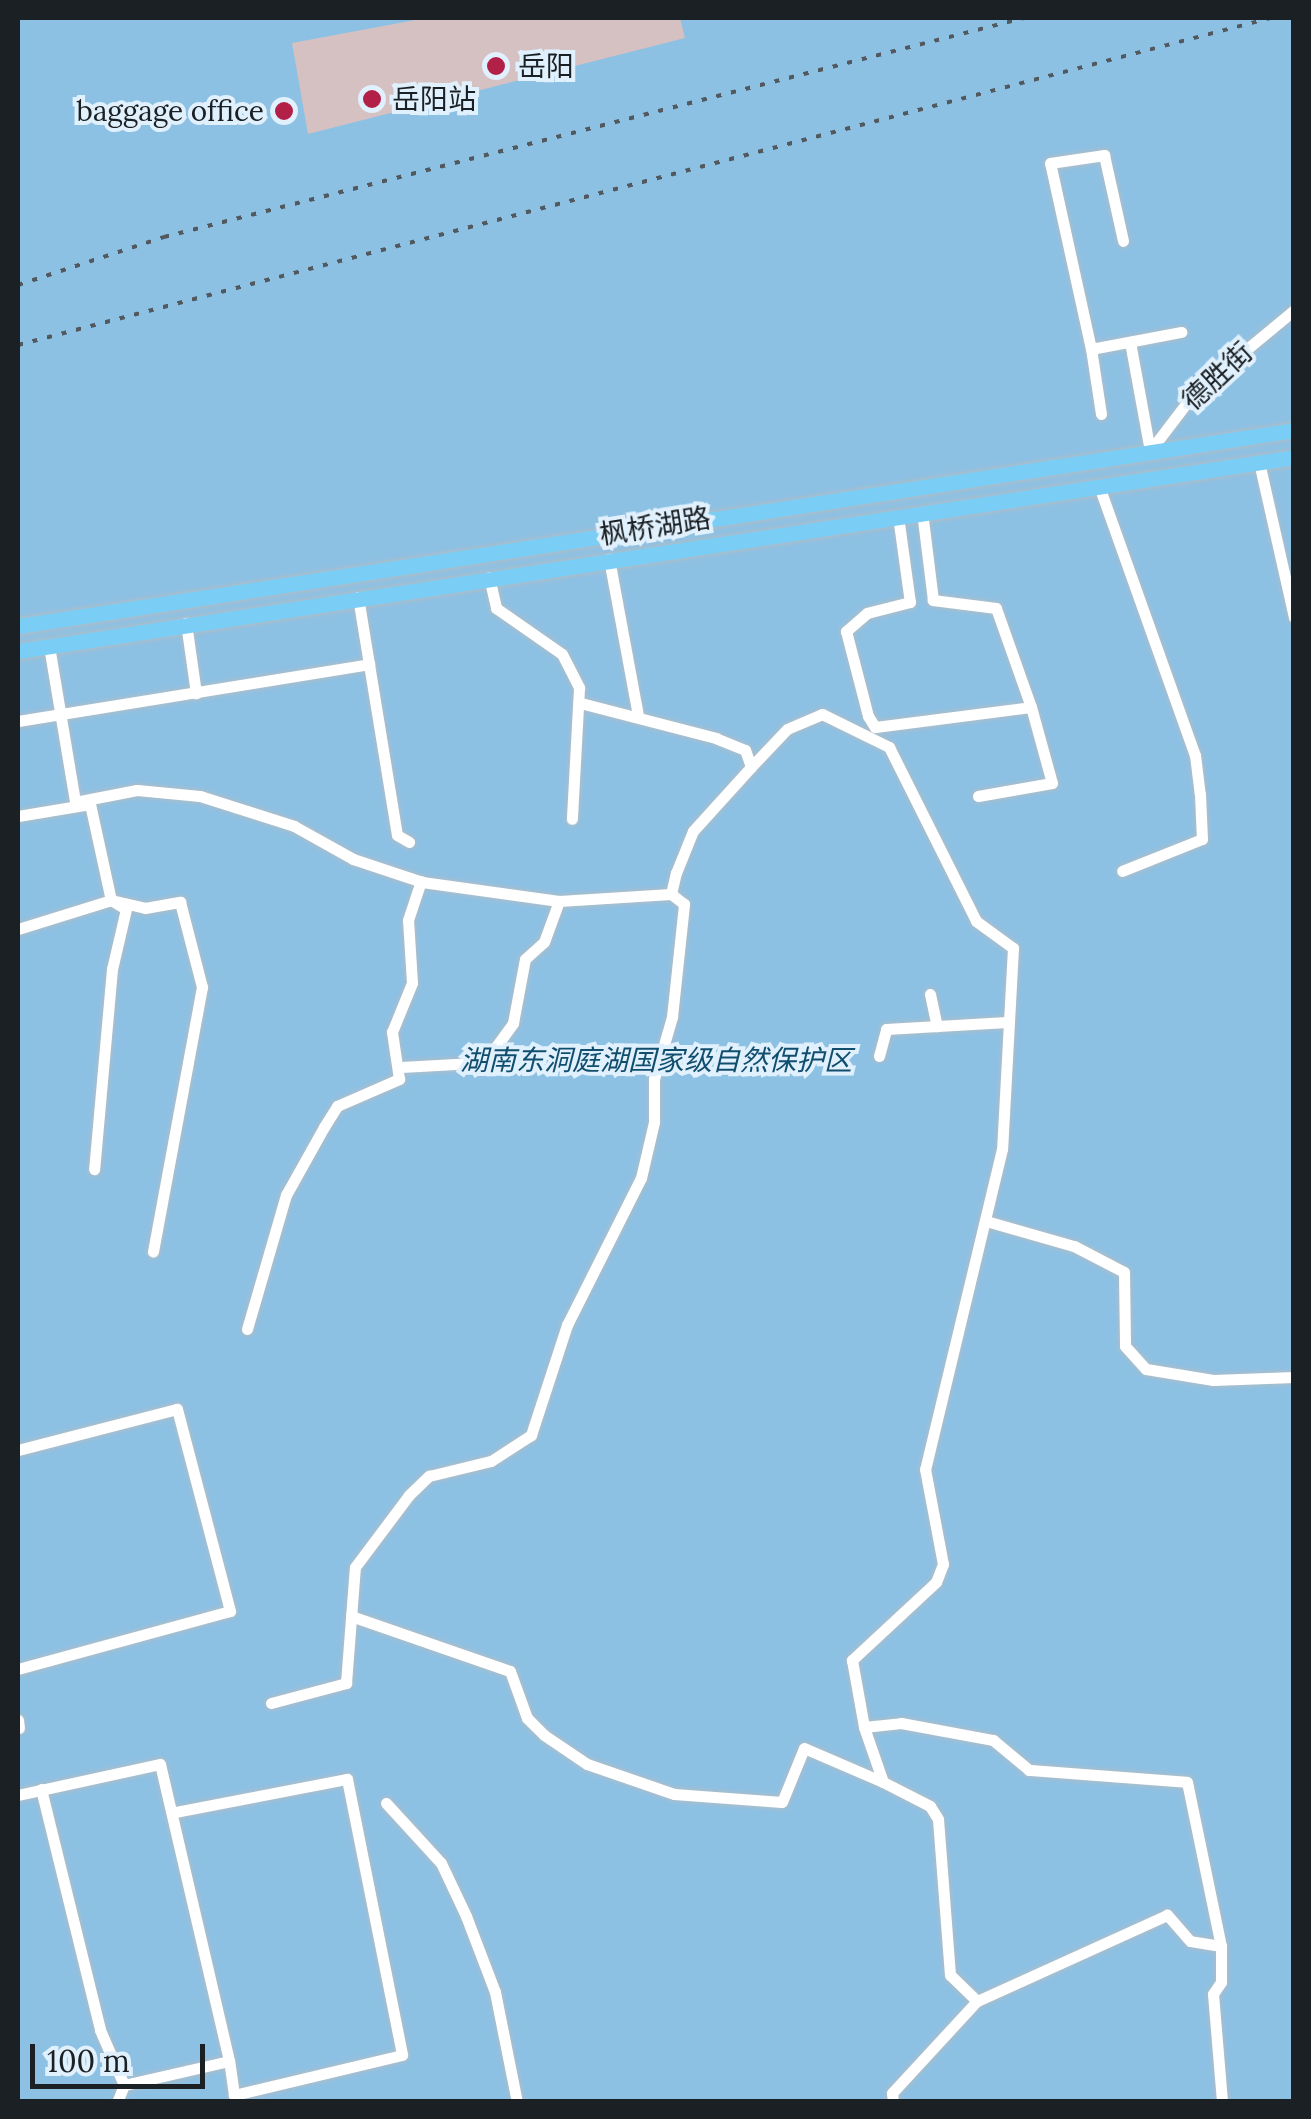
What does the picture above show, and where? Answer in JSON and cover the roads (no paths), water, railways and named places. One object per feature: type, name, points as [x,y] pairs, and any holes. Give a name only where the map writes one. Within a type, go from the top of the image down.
[{"type":"main road","name":"枫桥湖路","points":[[18,626],[1294,430]]},
{"type":"main road","name":"枫桥湖路","points":[[18,651],[1294,457]]},
{"type":"street","points":[[1101,414],[1091,349],[1050,164],[1104,156],[1123,241]]},
{"type":"street","name":"德胜街","points":[[1150,451],[1195,392],[1294,310]]},
{"type":"street","points":[[1091,349],[1181,332]]},
{"type":"street","points":[[1130,342],[1150,451]]},
{"type":"street","points":[[1259,462],[1294,617]]},
{"type":"street","points":[[1099,486],[1195,755],[1200,794],[1202,839],[1167,859],[1122,870]]},
{"type":"street","points":[[922,512],[937,600]]},
{"type":"street","points":[[898,516],[910,602]]},
{"type":"street","points":[[609,559],[638,716]]},
{"type":"street","points":[[489,577],[496,608],[562,654],[581,703],[572,819]]},
{"type":"street","points":[[358,597],[397,835],[409,842]]},
{"type":"street","points":[[978,796],[1052,784],[1031,706],[996,608],[937,600],[910,602],[868,613],[846,632],[876,727],[1031,706]]},
{"type":"street","points":[[186,623],[196,693]]},
{"type":"street","points":[[49,646],[75,802]]},
{"type":"street","points":[[18,722],[369,664]]},
{"type":"street","points":[[581,703],[638,716],[744,750],[751,767]]},
{"type":"street","points":[[671,894],[693,831],[787,730],[822,714],[889,747],[976,922],[1013,948],[1002,1150],[926,1468],[944,1564],[936,1582],[852,1660],[864,1727],[883,1782]]},
{"type":"street","points":[[18,816],[137,790],[200,796],[294,826],[353,859],[421,882],[559,901],[671,894],[684,904],[672,1016],[654,1079],[641,1178],[566,1325],[548,1400],[516,1446],[429,1476],[409,1494],[354,1568],[346,1683],[270,1703]]},
{"type":"street","points":[[75,802],[95,812],[110,900]]},
{"type":"street","points":[[247,1329],[286,1195],[324,1126],[337,1106],[398,1080],[401,1067],[392,1032],[412,983],[408,920],[421,882]]},
{"type":"street","points":[[94,1168],[112,969],[126,909],[110,900]]},
{"type":"street","points":[[18,928],[110,900],[145,908],[180,902],[202,987],[153,1252]]},
{"type":"street","points":[[401,1067],[474,1063],[494,1048],[513,1023],[525,959],[544,942],[559,901]]},
{"type":"street","points":[[930,994],[936,1026]]},
{"type":"street","points":[[879,1056],[886,1029],[1007,1022]]},
{"type":"street","points":[[986,1221],[1074,1246],[1124,1272],[1125,1346],[1146,1369],[1213,1380],[1294,1377]]},
{"type":"street","points":[[18,1450],[178,1409],[230,1611],[18,1670]]},
{"type":"street","points":[[351,1616],[510,1671],[527,1718],[544,1735],[586,1764],[674,1794],[782,1802],[804,1748],[930,1806],[938,1819],[950,1975],[977,2001]]},
{"type":"street","points":[[18,1720],[19,1728]]},
{"type":"street","points":[[864,1727],[901,1723],[993,1740],[1029,1770],[1187,1782],[1221,1946],[1221,1982],[1213,1994],[1222,2102]]},
{"type":"street","points":[[18,1795],[160,1764],[175,1812],[234,2094],[402,2054],[347,1779],[175,1812]]},
{"type":"street","points":[[40,1789],[100,2030],[124,2085],[116,2102]]},
{"type":"street","points":[[386,1803],[440,1863],[466,1916],[495,1992],[517,2102]]},
{"type":"street","points":[[894,2102],[892,2092],[977,2001],[1167,1915],[1190,1941],[1221,1946]]},
{"type":"street","points":[[124,2085],[229,2061]]},
{"type":"railway","points":[[18,285],[164,237],[1024,18]]},
{"type":"railway","points":[[18,345],[1271,18]]},
{"type":"place","name":"岳阳","points":[[496,66]]},
{"type":"place","name":"岳阳站","points":[[372,99]]},
{"type":"place","name":"baggage office","points":[[284,111]]},
{"type":"park label","name":"湖南东洞庭湖国家级自然保护区","points":[[656,1060]]}]
